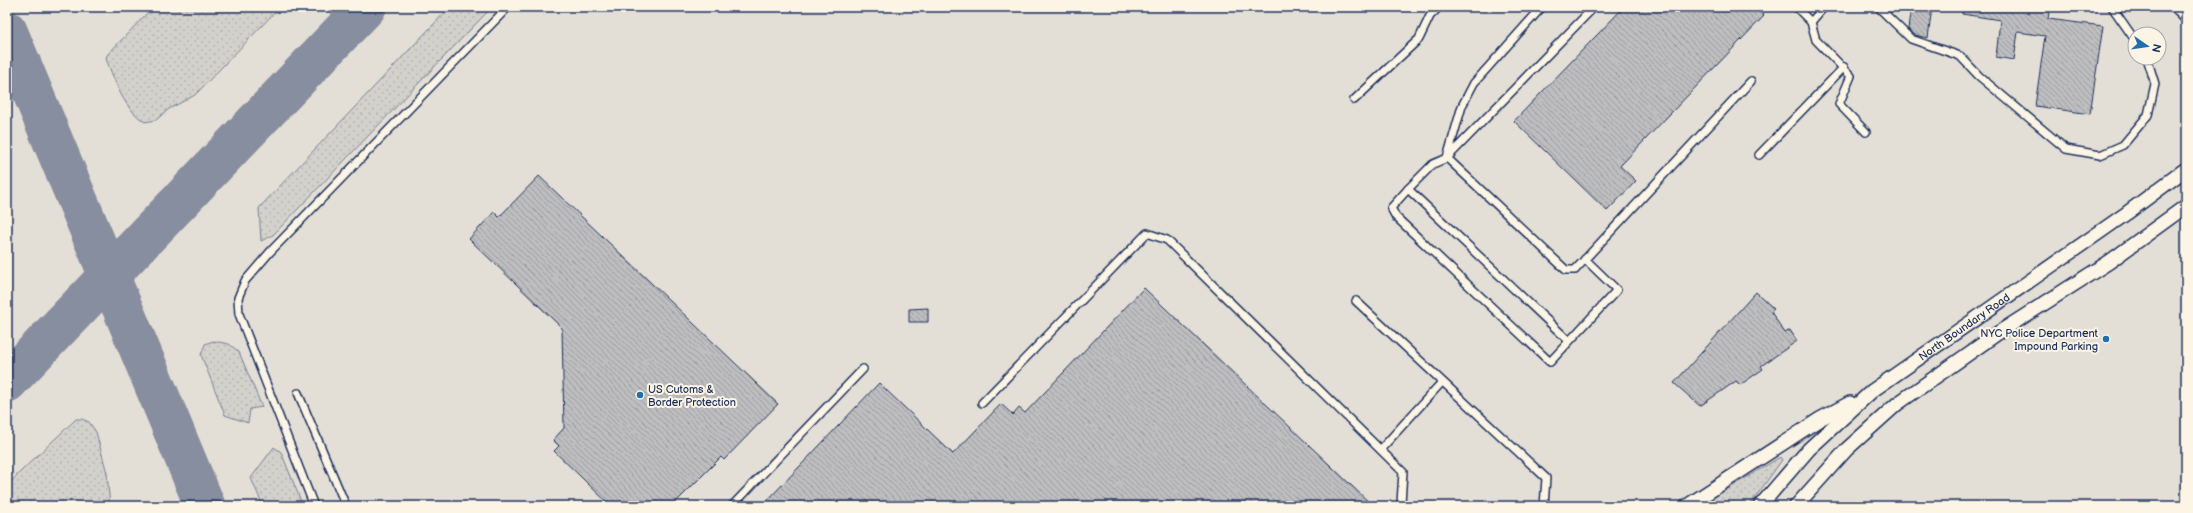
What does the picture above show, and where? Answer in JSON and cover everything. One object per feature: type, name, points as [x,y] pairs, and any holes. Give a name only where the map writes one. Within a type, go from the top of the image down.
[{"type":"street","points":[[2177,7],[2186,16]]},
{"type":"street","name":"North Boundary Road","points":[[1760,506],[1809,449],[1872,391],[2127,213],[2186,169]]},
{"type":"street","points":[[1796,506],[1847,449],[1896,404],[1998,333],[2109,262],[2186,206]]},
{"type":"street","points":[[1687,506],[1820,419],[1872,391]]},
{"type":"lane","points":[[314,506],[239,314],[238,298],[245,282],[280,241],[508,7]]},
{"type":"lane","points":[[1354,100],[1419,39],[1430,16],[1440,7]]},
{"type":"lane","points":[[1447,158],[1462,106],[1474,83],[1542,7]]},
{"type":"lane","points":[[1585,259],[1617,290],[1550,362],[1396,217],[1391,208],[1433,164],[1447,158],[1594,7]]},
{"type":"lane","points":[[1796,7],[1811,22],[1816,40],[1844,67],[1851,76],[1839,104],[1866,132]]},
{"type":"lane","points":[[1811,22],[1824,7]]},
{"type":"lane","points":[[1878,7],[1911,39],[1960,56],[1980,76],[2066,149],[2100,155],[2123,145],[2148,115],[2155,84],[2149,66]]},
{"type":"lane","points":[[2112,7],[2127,29]]},
{"type":"lane","points":[[1759,155],[1844,67]]},
{"type":"lane","points":[[1447,158],[1566,270],[1575,270],[1751,81]]},
{"type":"lane","points":[[1408,189],[1569,341]]},
{"type":"lane","points":[[982,403],[1147,233],[1166,240],[1403,472],[1401,503],[1404,506]]},
{"type":"lane","points":[[1356,302],[1546,478],[1544,506]]},
{"type":"lane","points":[[732,506],[863,369]]},
{"type":"lane","points":[[1381,449],[1442,382]]},
{"type":"lane","points":[[298,393],[346,506]]},
{"type":"shaded area","points":[[7,7],[2186,7],[2186,506],[7,506]]},
{"type":"shaded area","points":[[153,7],[280,7],[195,95],[169,109],[156,120],[145,122],[131,110],[121,94],[106,59],[107,55]]},
{"type":"shaded area","points":[[450,7],[492,7],[273,235],[261,241],[259,208]]},
{"type":"shaded area","points":[[213,341],[229,344],[239,352],[262,407],[250,409],[248,423],[225,415],[201,355],[205,344]]},
{"type":"shaded area","points":[[76,419],[82,419],[89,422],[96,432],[107,473],[110,506],[7,506],[7,487],[17,475]]},
{"type":"shaded area","points":[[274,447],[281,452],[303,506],[263,506],[251,478]]},
{"type":"shaded area","points":[[1780,457],[1782,460],[1749,506],[1700,506]]},
{"type":"building","points":[[1624,7],[1755,7],[1764,16],[1620,166],[1636,181],[1607,211],[1514,121]]},
{"type":"building","points":[[1911,7],[1932,7],[1928,38],[1915,35],[1908,29]]},
{"type":"building","points":[[1962,7],[2050,7],[2048,19],[2103,26],[2090,114],[2035,106],[2045,36],[2018,32],[2014,60],[1996,57],[2000,20],[1962,14]]},
{"type":"building","points":[[539,176],[778,404],[724,460],[721,457],[672,506],[611,506],[554,451],[559,446],[553,440],[564,428],[562,328],[469,239],[494,212],[499,217]]},
{"type":"building","points":[[1144,288],[1373,506],[762,506],[879,383],[953,454],[1001,404],[1013,415],[1019,408],[1025,413]]},
{"type":"building","points":[[1756,292],[1774,309],[1771,312],[1785,333],[1790,330],[1797,341],[1761,366],[1763,369],[1740,385],[1736,381],[1700,406],[1674,383]]},
{"type":"building","points":[[928,308],[928,322],[909,322],[909,309]]},
{"type":"taxiway","points":[[7,382],[366,7]]},
{"type":"taxiway","points":[[7,31],[205,506]]},
{"type":"place","name":"NYC Police Department Impound Parking","points":[[2106,339]]},
{"type":"place","name":"US Cutoms & Border Protection","points":[[640,395]]}]
